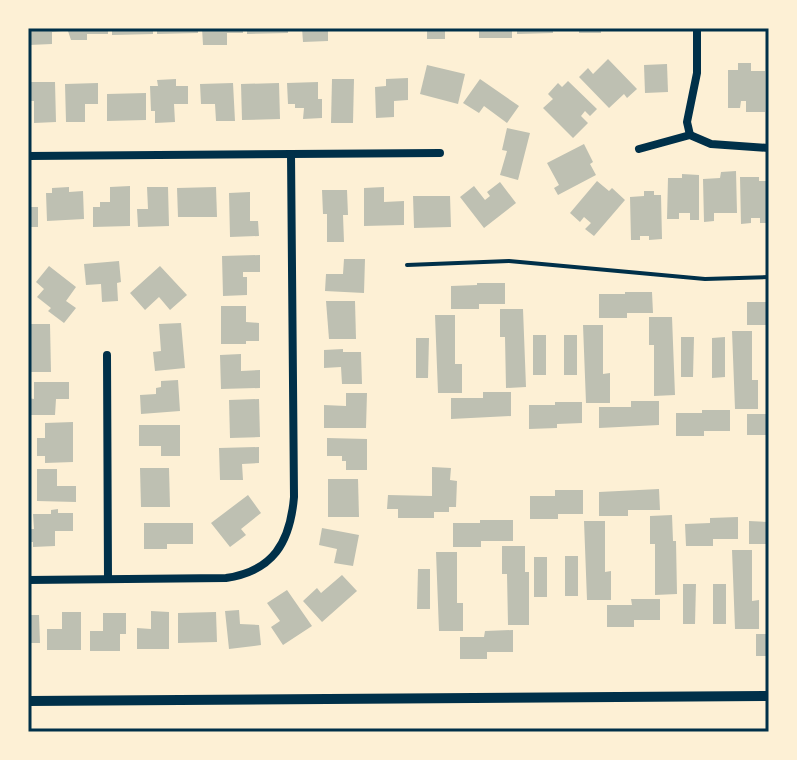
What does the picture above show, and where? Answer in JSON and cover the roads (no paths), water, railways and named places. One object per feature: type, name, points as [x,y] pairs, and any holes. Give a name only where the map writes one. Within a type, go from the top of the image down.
[{"type":"street","points":[[690,135],[687,122],[697,73],[697,28]]},
{"type":"street","points":[[639,149],[690,135],[711,144],[769,148]]},
{"type":"street","points":[[28,156],[440,153]]},
{"type":"street","points":[[28,580],[242,576],[267,563],[286,537],[294,497],[291,154]]},
{"type":"street","points":[[107,355],[108,579]]},
{"type":"street","points":[[28,701],[769,696]]},
{"type":"lane","points":[[407,265],[509,261],[705,279],[769,277]]}]
